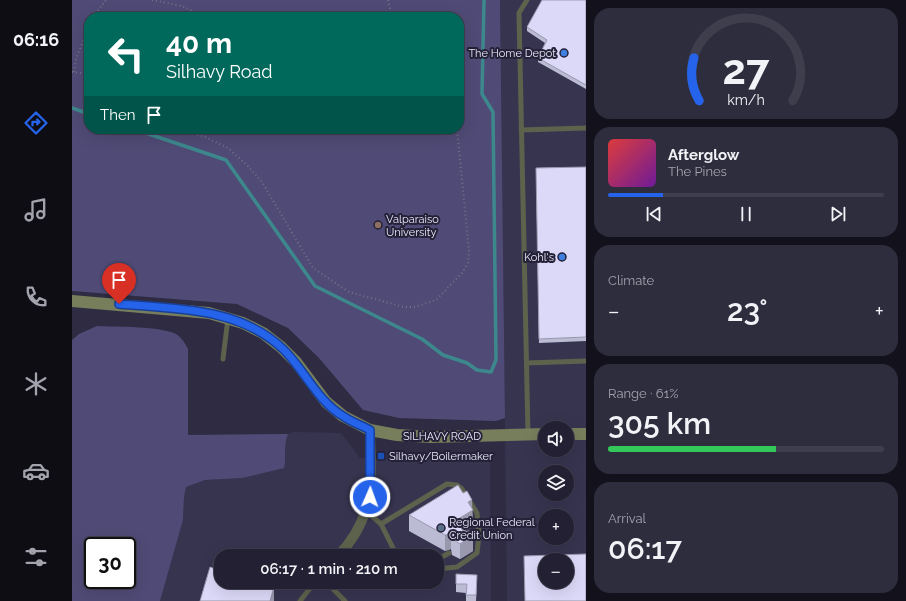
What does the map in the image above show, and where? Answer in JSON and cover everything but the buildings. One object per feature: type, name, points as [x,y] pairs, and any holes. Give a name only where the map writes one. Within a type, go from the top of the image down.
[{"type":"street","name":"SILHAVY ROAD","points":[[72,301],[189,310],[228,317],[262,333],[281,347],[296,362],[326,402],[343,416],[370,430],[397,435],[431,437],[538,434]]},
{"type":"street","points":[[343,549],[359,529],[370,497],[370,430]]},
{"type":"street","points":[[574,434],[586,434]]},
{"type":"lane","points":[[527,0],[519,13],[528,435]]},
{"type":"lane","points":[[521,130],[586,128]]},
{"type":"lane","points":[[223,359],[224,334],[228,317]]},
{"type":"lane","points":[[527,362],[586,362]]},
{"type":"lane","points":[[381,524],[447,484],[457,485],[462,489],[477,513],[477,553],[470,560],[457,567],[444,568]]},
{"type":"lane","points":[[366,511],[381,524],[394,549]]},
{"type":"lane","points":[[444,556],[449,553]]},
{"type":"lane","points":[[300,601],[309,589]]},
{"type":"lane","points":[[333,589],[344,601]]},
{"type":"path","points":[[97,12],[106,0]]},
{"type":"path","points":[[152,0],[182,6],[195,12]]},
{"type":"path","points":[[388,0],[391,12]]},
{"type":"path","points":[[84,39],[76,59],[73,72],[84,73]]},
{"type":"path","points":[[195,134],[228,148],[247,165],[262,182],[313,268],[349,292],[404,307],[415,307],[436,300],[462,273],[468,263],[468,244],[457,134]]},
{"type":"shaded area","points":[[72,0],[500,0],[505,418],[496,421],[399,418],[363,410],[319,358],[288,328],[237,304],[72,291]]},
{"type":"shaded area","points":[[500,0],[586,0],[586,601],[507,601]]},
{"type":"shaded area","points":[[97,326],[149,328],[169,331],[176,334],[180,337],[188,349],[188,435],[288,434],[284,468],[242,478],[205,480],[186,487],[183,520],[160,601],[72,601],[72,340],[79,334]]},
{"type":"shaded area","points":[[293,432],[341,433],[360,458],[490,459],[491,601],[160,601],[183,520],[186,487],[205,480],[242,478],[286,459],[285,441],[288,434]]},
{"type":"waterway","points":[[149,134],[226,160],[315,286],[422,339],[443,355],[467,363],[477,370],[491,372],[496,360],[493,112],[482,94],[484,0]]},
{"type":"waterway","points":[[72,108],[84,112]]},
{"type":"place","name":"The Home Depot","points":[[564,53]]},
{"type":"place","name":"Valparaiso University","points":[[378,225]]},
{"type":"place","name":"Kohl's","points":[[562,257]]},
{"type":"place","name":"Silhavy/Boilermaker","points":[[381,456]]},
{"type":"place","name":"Regional Federal Credit Union","points":[[441,528]]},
{"type":"route","points":[[119,304],[209,313],[228,317],[262,333],[281,347],[296,362],[326,402],[343,416],[370,430],[370,497]]}]
